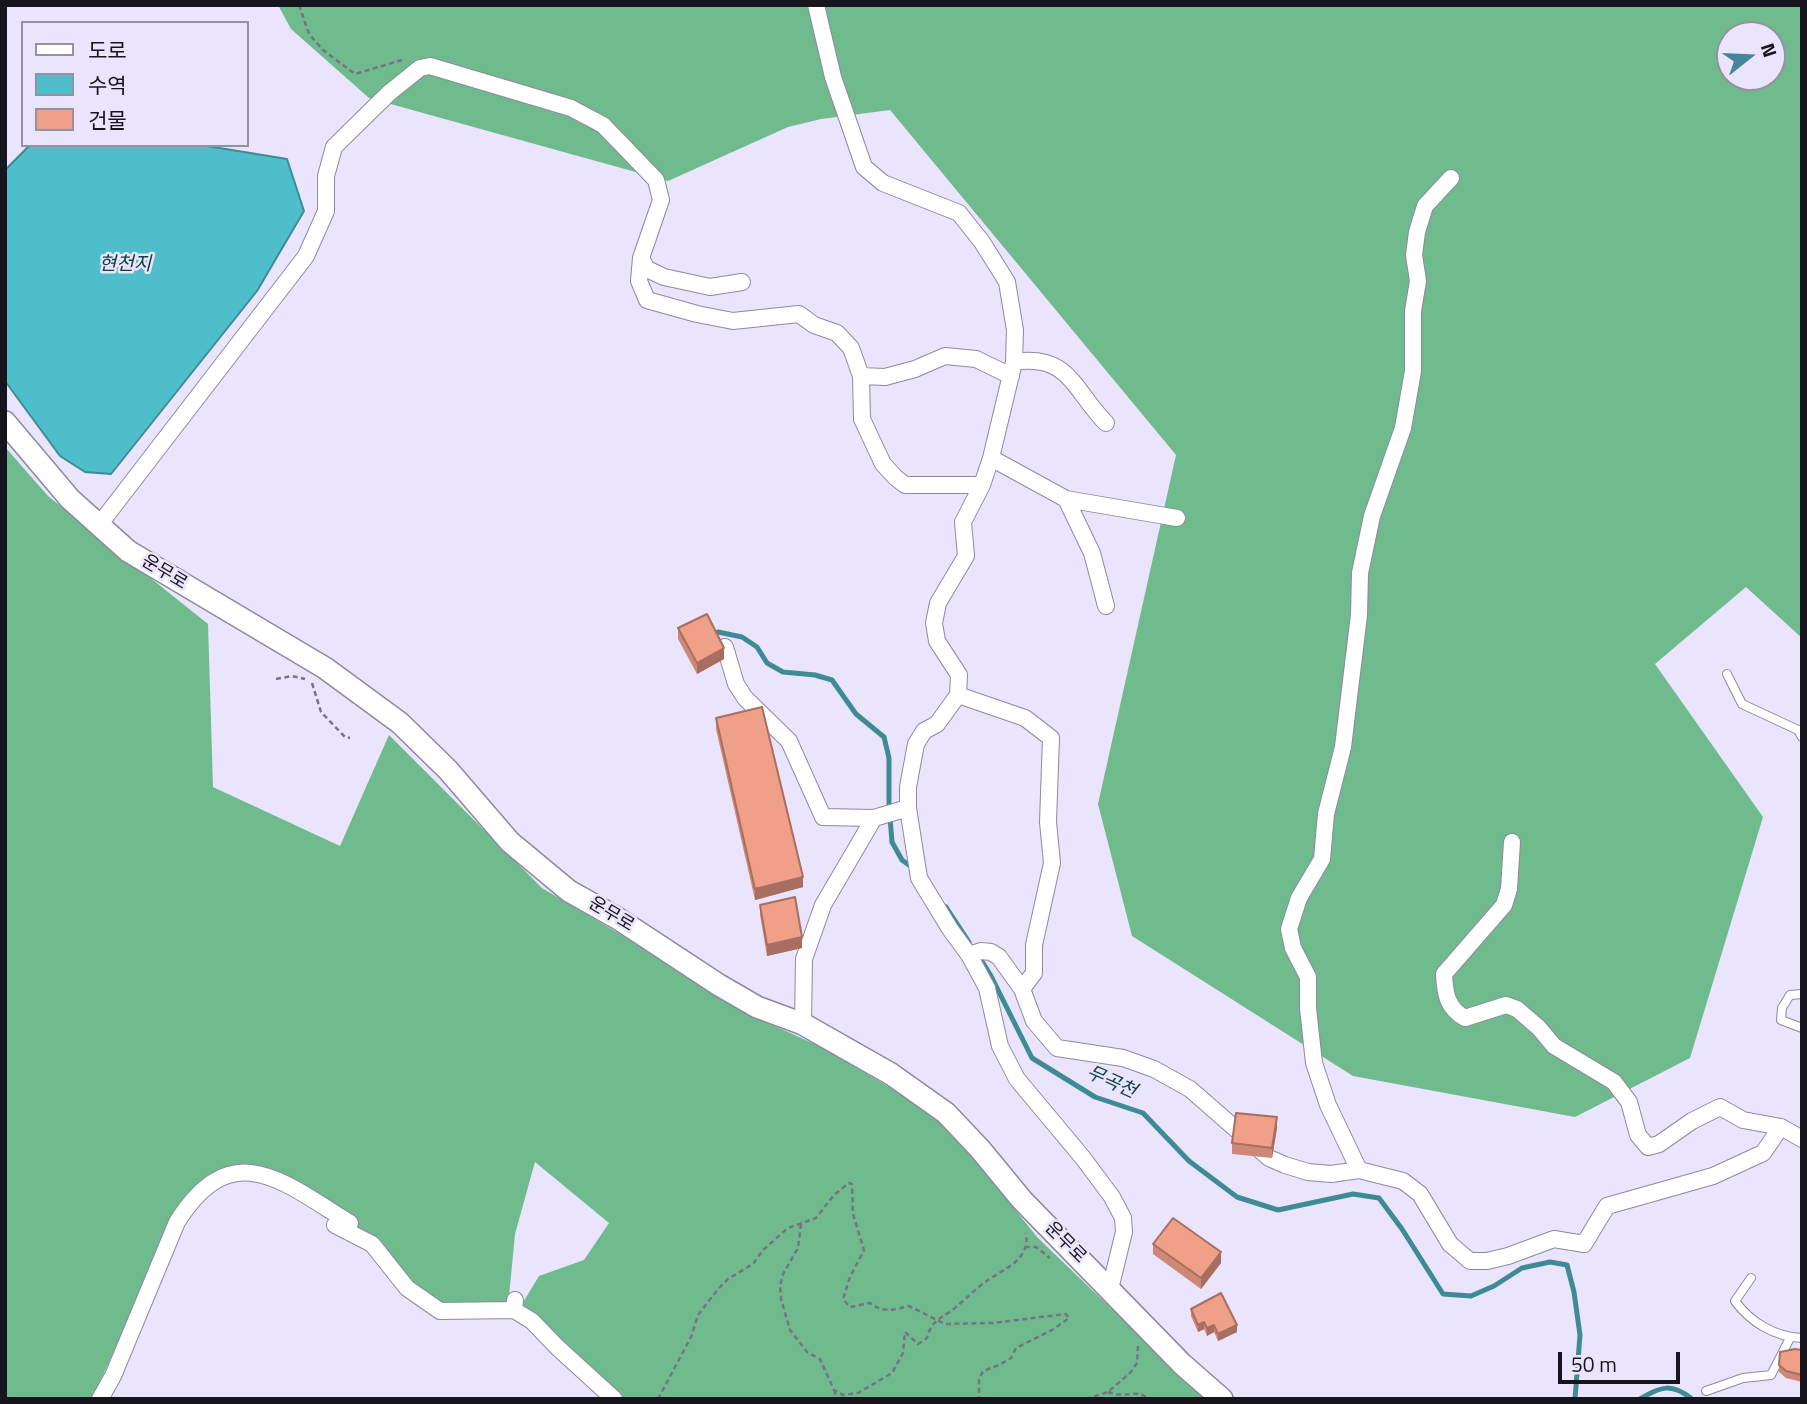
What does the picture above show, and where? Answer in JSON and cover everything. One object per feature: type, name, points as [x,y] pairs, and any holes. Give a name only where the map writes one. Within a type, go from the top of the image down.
[{"type":"street","points":[[816,5],[833,77],[864,167],[883,183],[959,213],[982,242],[1007,282],[1015,330],[1012,369],[991,458],[982,485],[963,522],[966,556],[938,603],[934,623],[937,641],[959,675],[958,695],[937,724],[924,731],[916,744],[908,787],[908,808],[919,878],[950,929],[975,953],[987,988],[1000,1046],[1017,1079],[1112,1196],[1123,1219],[1124,1231],[1110,1289]]},
{"type":"street","points":[[99,526],[306,256],[326,211],[326,176],[334,147],[389,93],[420,68],[430,66],[571,108],[603,125],[656,180],[661,200],[641,258],[639,281],[647,300],[733,321],[799,314],[814,325],[837,333],[851,348],[861,376],[862,419],[883,464],[895,477],[905,485],[982,485]]},
{"type":"street","points":[[1359,1170],[1328,1105],[1314,1063],[1308,1008],[1308,977],[1293,948],[1289,929],[1298,898],[1322,859],[1326,814],[1343,747],[1359,615],[1360,573],[1372,516],[1405,416],[1413,371],[1413,311],[1418,281],[1415,255],[1417,232],[1425,206],[1451,178]]},
{"type":"street","points":[[641,258],[647,269],[664,277],[710,287],[742,282]]},
{"type":"street","points":[[861,376],[885,377],[915,369],[945,356],[976,359],[1012,369],[1033,359],[1055,365],[1082,391],[1106,423]]},
{"type":"street","name":"운무로","points":[[5,422],[70,499],[128,551],[326,668],[400,723],[448,771],[510,842],[569,891],[617,918],[757,1007],[803,1024],[891,1074],[946,1113],[1022,1200],[1182,1364],[1222,1399]]},
{"type":"street","points":[[991,458],[1066,499],[1177,518]]},
{"type":"street","points":[[1066,499],[1092,553],[1106,606]]},
{"type":"street","points":[[725,647],[736,684],[745,698],[789,741],[823,817],[874,818],[908,808]]},
{"type":"street","points":[[958,695],[1025,718],[1051,738],[1048,822],[1052,863],[1034,945],[1034,973],[1022,989]]},
{"type":"street","points":[[803,1024],[804,959],[823,905],[874,818]]},
{"type":"street","points":[[1512,842],[1509,889],[1504,905],[1444,974],[1445,992],[1452,1011],[1465,1018],[1506,1005],[1517,1009],[1555,1046],[1614,1082],[1629,1102],[1638,1135],[1648,1147],[1659,1144],[1692,1121],[1720,1107],[1742,1120],[1782,1127],[1802,1139]]},
{"type":"street","points":[[975,953],[991,952],[999,957],[1022,989],[1034,1021],[1057,1048],[1123,1058],[1154,1069],[1190,1089],[1269,1158],[1286,1165],[1331,1174],[1359,1170],[1403,1181],[1420,1194],[1450,1244],[1470,1261],[1487,1261],[1554,1239],[1584,1244],[1607,1206],[1713,1176],[1763,1153],[1782,1127]]},
{"type":"street","points":[[100,1399],[113,1376],[177,1223],[202,1188],[236,1172],[257,1172],[274,1178],[349,1223]]},
{"type":"street","points":[[325,1208],[335,1224],[372,1244],[407,1288],[440,1311],[514,1305],[614,1399]]},
{"type":"lane","points":[[1727,674],[1742,704],[1798,730],[1802,737]]},
{"type":"lane","points":[[1802,994],[1790,995],[1782,1007],[1781,1020],[1802,1028]]},
{"type":"lane","points":[[1751,1278],[1735,1301],[1746,1315],[1790,1338],[1802,1338]]},
{"type":"lane","points":[[1706,1391],[1743,1378],[1771,1375],[1790,1338]]},
{"type":"path","points":[[299,5],[309,34],[323,50],[355,74],[416,57],[425,60],[430,66]]},
{"type":"path","points":[[276,680],[292,676],[312,681],[321,712],[345,737],[350,738]]},
{"type":"path","points":[[658,1399],[691,1337],[698,1315],[712,1295],[728,1279],[753,1264],[788,1228],[816,1218],[843,1185],[849,1183],[852,1184],[853,1214],[864,1250],[845,1290],[843,1299],[850,1307],[870,1303],[878,1309],[891,1311],[909,1306],[945,1324],[1066,1314],[1069,1318],[1054,1329],[1016,1348],[1011,1357],[999,1365],[983,1371],[979,1380],[979,1399]]},
{"type":"path","points":[[834,1390],[843,1395],[858,1393],[892,1373],[903,1353],[905,1332],[918,1344],[927,1338],[929,1327],[936,1319],[1022,1256],[1027,1241],[1022,1200]]},
{"type":"path","points":[[801,1224],[798,1248],[783,1274],[781,1299],[790,1330],[807,1352],[820,1359],[838,1399]]},
{"type":"path","points":[[1025,1248],[1036,1247],[1057,1264]]},
{"type":"path","points":[[1086,1399],[1108,1392],[1130,1373],[1137,1363],[1138,1346],[1134,1336]]},
{"type":"path","points":[[1108,1392],[1118,1396],[1136,1393],[1149,1399]]},
{"type":"green space","points":[[278,5],[1802,5],[1802,638],[1746,587],[1655,664],[1763,817],[1690,1058],[1575,1117],[1353,1076],[1132,936],[1098,804],[1176,455],[890,110],[821,119],[788,127],[668,181],[369,98],[291,29]]},
{"type":"green space","points":[[5,447],[48,496],[208,624],[213,787],[340,846],[389,735],[542,888],[645,949],[739,1010],[819,1046],[942,1118],[1037,1237],[1205,1399],[615,1399],[519,1309],[539,1276],[584,1260],[609,1223],[535,1162],[515,1234],[508,1307],[441,1308],[408,1286],[373,1241],[349,1220],[267,1171],[233,1170],[182,1204],[92,1399],[5,1399]]},
{"type":"water","name":"현천지","points":[[28,147],[213,147],[287,159],[304,211],[257,291],[111,474],[85,472],[60,456],[5,381],[5,170]]},
{"type":"building","points":[[707,614],[724,648],[697,663],[678,628]]},
{"type":"building","points":[[762,707],[803,877],[755,889],[716,718]]},
{"type":"building","points":[[795,897],[802,937],[767,945],[760,905]]},
{"type":"building","points":[[1236,1113],[1277,1117],[1272,1148],[1232,1143]]},
{"type":"building","points":[[1173,1218],[1221,1252],[1201,1278],[1153,1244]]},
{"type":"building","points":[[1221,1293],[1237,1325],[1218,1334],[1214,1325],[1207,1328],[1204,1322],[1198,1325],[1191,1309]]},
{"type":"building","points":[[1802,1350],[1802,1375],[1786,1371],[1779,1365],[1780,1352]]},
{"type":"waterway","name":"무곡천","points":[[718,632],[742,637],[757,647],[767,663],[783,672],[815,675],[832,680],[856,714],[884,737],[889,758],[892,842],[902,860],[913,868]]},
{"type":"waterway","name":"무곡천","points":[[946,907],[969,942]]},
{"type":"waterway","name":"무곡천","points":[[977,953],[1032,1058],[1095,1097],[1143,1113],[1189,1161],[1237,1197],[1278,1210],[1353,1194],[1379,1198],[1443,1294],[1471,1296],[1494,1286],[1522,1268],[1550,1262],[1567,1265],[1580,1335],[1575,1399]]},
{"type":"waterway","name":"무곡천","points":[[1640,1399],[1666,1388],[1678,1390],[1692,1399]]}]
